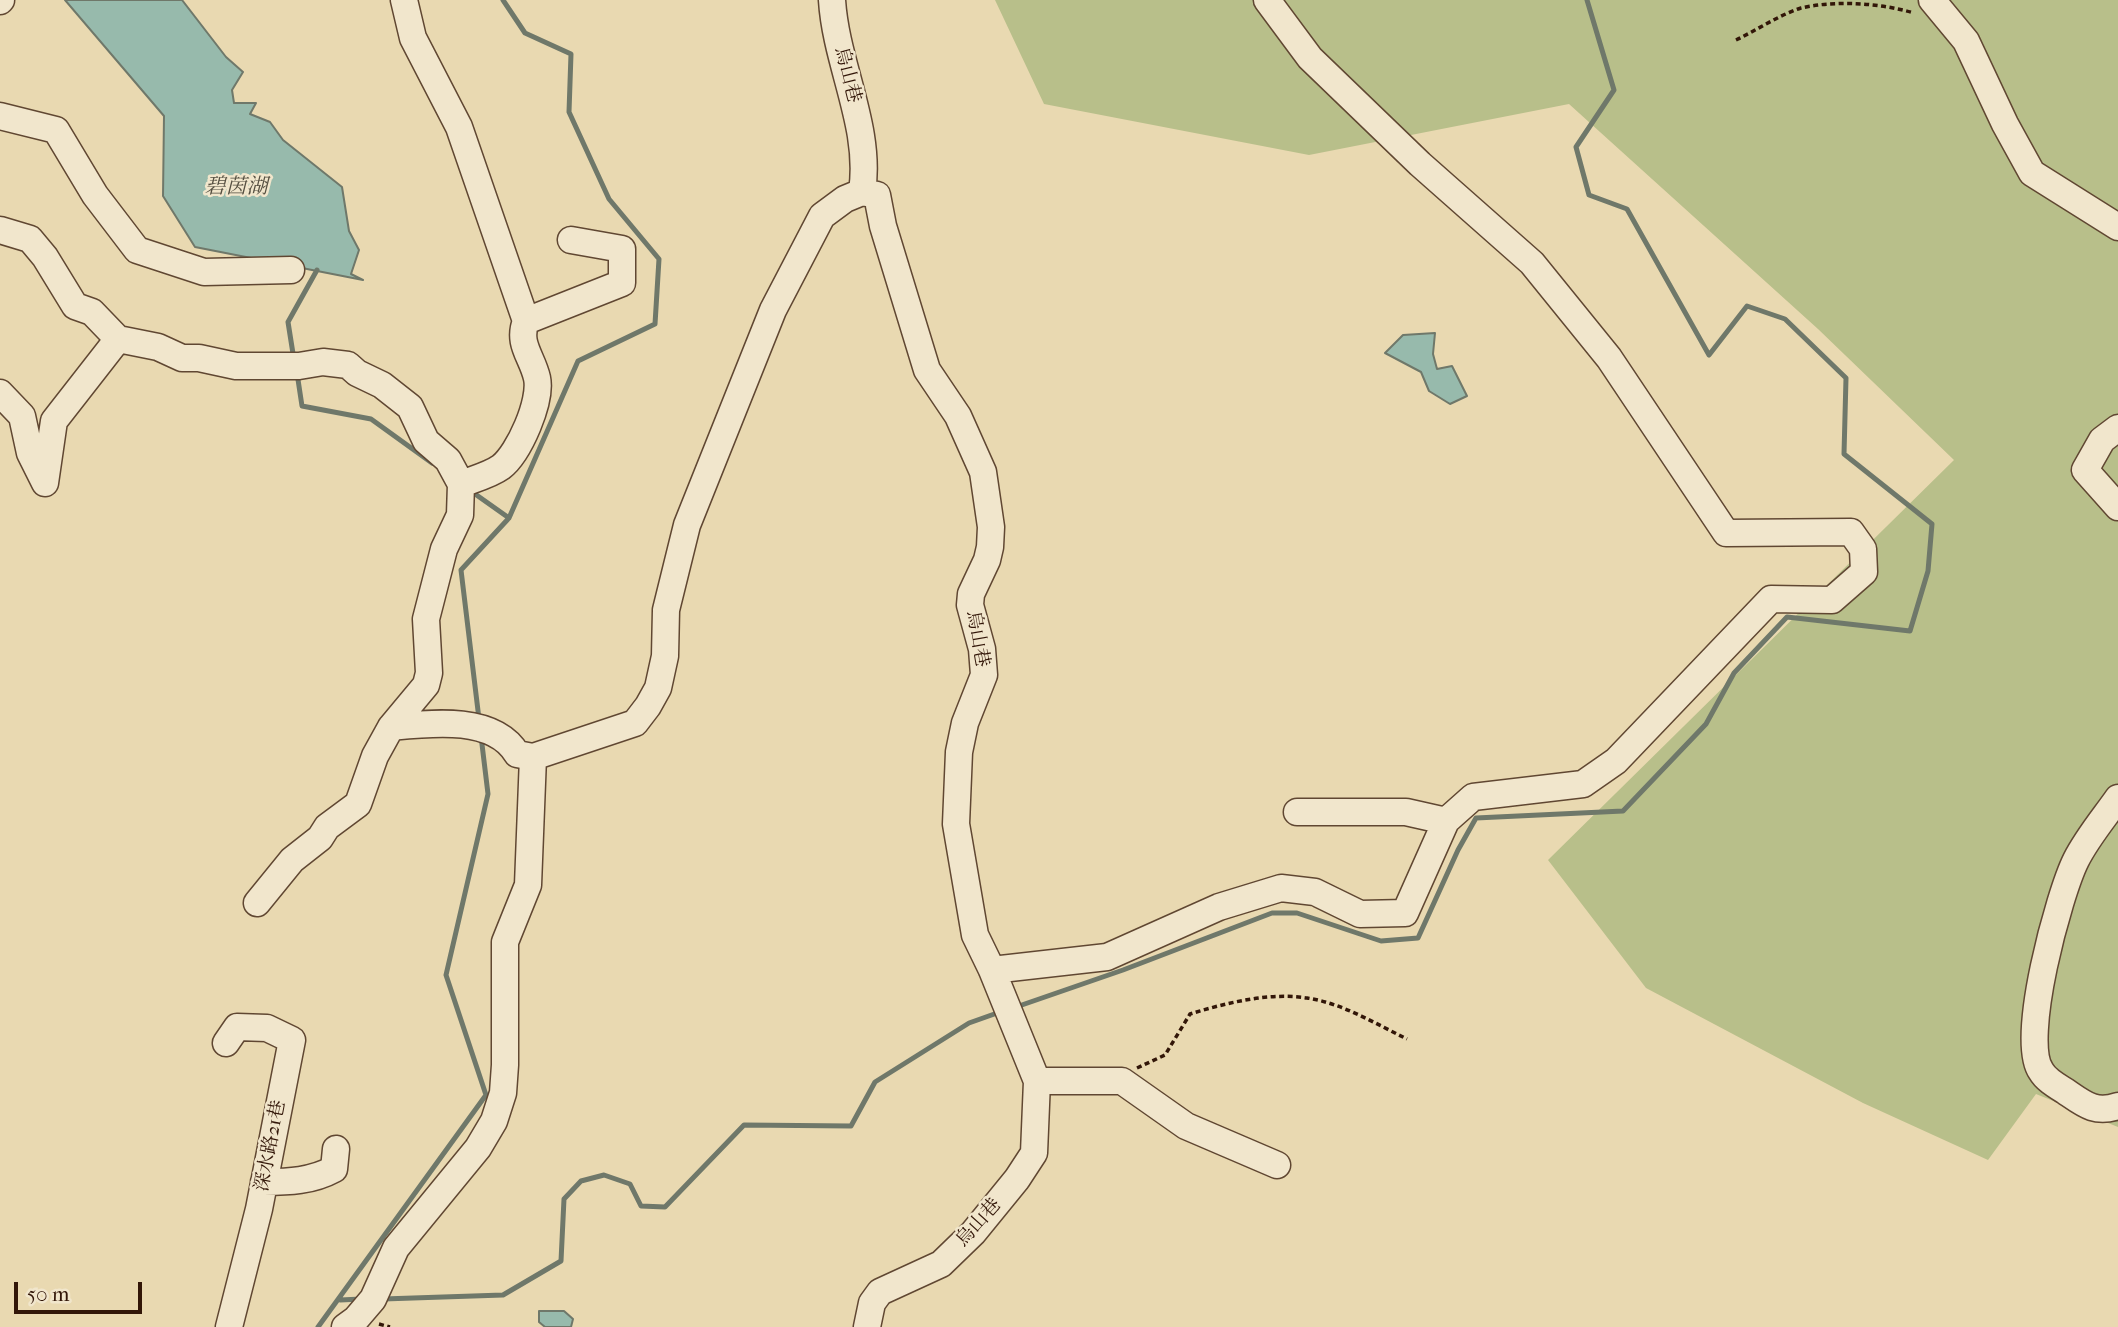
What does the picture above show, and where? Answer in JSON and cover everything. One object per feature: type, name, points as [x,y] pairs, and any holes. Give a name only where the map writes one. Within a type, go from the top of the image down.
[{"type":"lane","points":[[404,0],[413,37],[458,127],[526,321],[522,334],[524,348],[537,379],[537,398],[517,449],[500,468],[461,484]]},
{"type":"lane","name":"烏山巷","points":[[832,0],[833,21],[862,138],[866,167],[862,192],[877,195],[883,226],[927,370],[958,416],[983,472],[991,527],[987,560],[971,594],[970,605],[982,649],[984,675],[965,723],[959,752],[956,824],[975,935],[997,979]]},
{"type":"lane","points":[[1267,0],[1310,58],[1420,164],[1531,263],[1609,358],[1726,533],[1851,532],[1863,548],[1864,572],[1832,600],[1771,599],[1616,761],[1583,784],[1473,797],[1446,821],[1405,913],[1360,914],[1315,892],[1281,888],[1219,907],[1107,957],[997,979],[1037,1081],[1122,1081],[1186,1126],[1277,1165]]},
{"type":"lane","points":[[1927,8],[1966,41],[2005,124],[2032,173],[2118,226]]},
{"type":"lane","points":[[0,116],[56,130],[95,195],[137,250],[204,272],[291,270]]},
{"type":"lane","points":[[391,727],[428,723],[469,726],[502,735],[517,754],[533,757],[635,723],[658,688],[665,656],[666,610],[687,525],[773,310],[822,216],[845,199],[862,192]]},
{"type":"lane","points":[[0,230],[30,239],[45,257],[75,306],[92,313],[118,339],[158,347],[182,358],[199,358],[236,366],[299,366],[323,362],[348,365],[357,373],[382,385],[410,407],[426,441],[448,460],[461,484],[460,515],[444,549],[426,619],[429,673],[426,685],[391,727],[375,756],[358,804],[327,827],[320,838],[292,860],[257,903]]},
{"type":"lane","points":[[526,321],[622,283],[622,249],[571,240]]},
{"type":"lane","points":[[0,393],[22,416],[30,453],[45,483],[54,421],[118,339]]},
{"type":"lane","points":[[2118,428],[2102,440],[2085,470],[2118,507]]},
{"type":"lane","points":[[345,1327],[356,1319],[373,1299],[396,1248],[478,1147],[494,1121],[503,1093],[505,1065],[505,942],[528,885],[533,757]]},
{"type":"lane","points":[[2118,798],[2077,858],[2066,884],[2033,1026],[2034,1051],[2040,1071],[2080,1102],[2103,1111],[2118,1106]]},
{"type":"lane","points":[[1297,811],[1406,812],[1446,821]]},
{"type":"lane","name":"深水路21巷","points":[[226,1043],[237,1027],[267,1028],[292,1040],[264,1182],[229,1327]]},
{"type":"lane","name":"烏山巷","points":[[867,1327],[872,1303],[880,1292],[940,1264],[973,1233],[1017,1179],[1034,1153],[1037,1081]]},
{"type":"lane","points":[[264,1182],[293,1182],[322,1176],[334,1169],[336,1149]]},
{"type":"path","points":[[1736,40],[1799,9],[1824,4],[1927,8]]},
{"type":"path","points":[[1122,1081],[1139,1067],[1165,1055],[1190,1014],[1221,1004],[1308,998],[1349,1011],[1407,1039]]},
{"type":"green space","points":[[995,0],[2118,0],[2118,1127],[2036,1094],[1988,1160],[1863,1103],[1646,988],[1548,860],[1954,460],[1818,329],[1569,104],[1309,155],[1044,104]]},
{"type":"water","name":"碧茵湖","points":[[65,0],[182,0],[226,57],[243,72],[232,90],[234,103],[256,103],[250,114],[270,122],[283,140],[342,187],[349,231],[359,250],[351,274],[363,280],[195,247],[163,196],[164,116]]},
{"type":"water","points":[[1435,333],[1433,354],[1437,369],[1452,366],[1467,396],[1450,404],[1429,391],[1421,372],[1385,353],[1403,335]]},
{"type":"water","points":[[539,1311],[564,1311],[573,1319],[571,1327],[545,1327],[539,1322]]},
{"type":"waterway","points":[[503,0],[525,33],[571,54],[569,112],[609,199],[659,259],[655,324],[578,361],[509,518]]},
{"type":"waterway","points":[[1016,1007],[1123,970],[1272,913],[1297,913],[1381,941],[1418,938],[1458,850],[1476,818],[1623,811],[1706,724],[1734,673],[1787,617],[1910,631],[1928,571],[1932,524],[1844,454],[1846,378],[1785,319],[1747,306],[1709,355],[1627,209],[1589,195],[1576,147],[1614,90],[1587,0]]},
{"type":"waterway","points":[[294,360],[288,322],[317,270]]},
{"type":"waterway","points":[[297,373],[302,406],[371,419],[432,463]]},
{"type":"waterway","points":[[468,489],[509,518],[461,570],[479,719]]},
{"type":"waterway","points":[[318,1327],[486,1095],[446,975],[488,794],[481,736]]},
{"type":"waterway","points":[[383,1299],[503,1295],[561,1261],[564,1199],[581,1181],[604,1175],[630,1184],[641,1206],[665,1207],[744,1125],[851,1126],[875,1082],[969,1023],[1000,1012]]},
{"type":"waterway","points":[[340,1300],[362,1299]]}]
